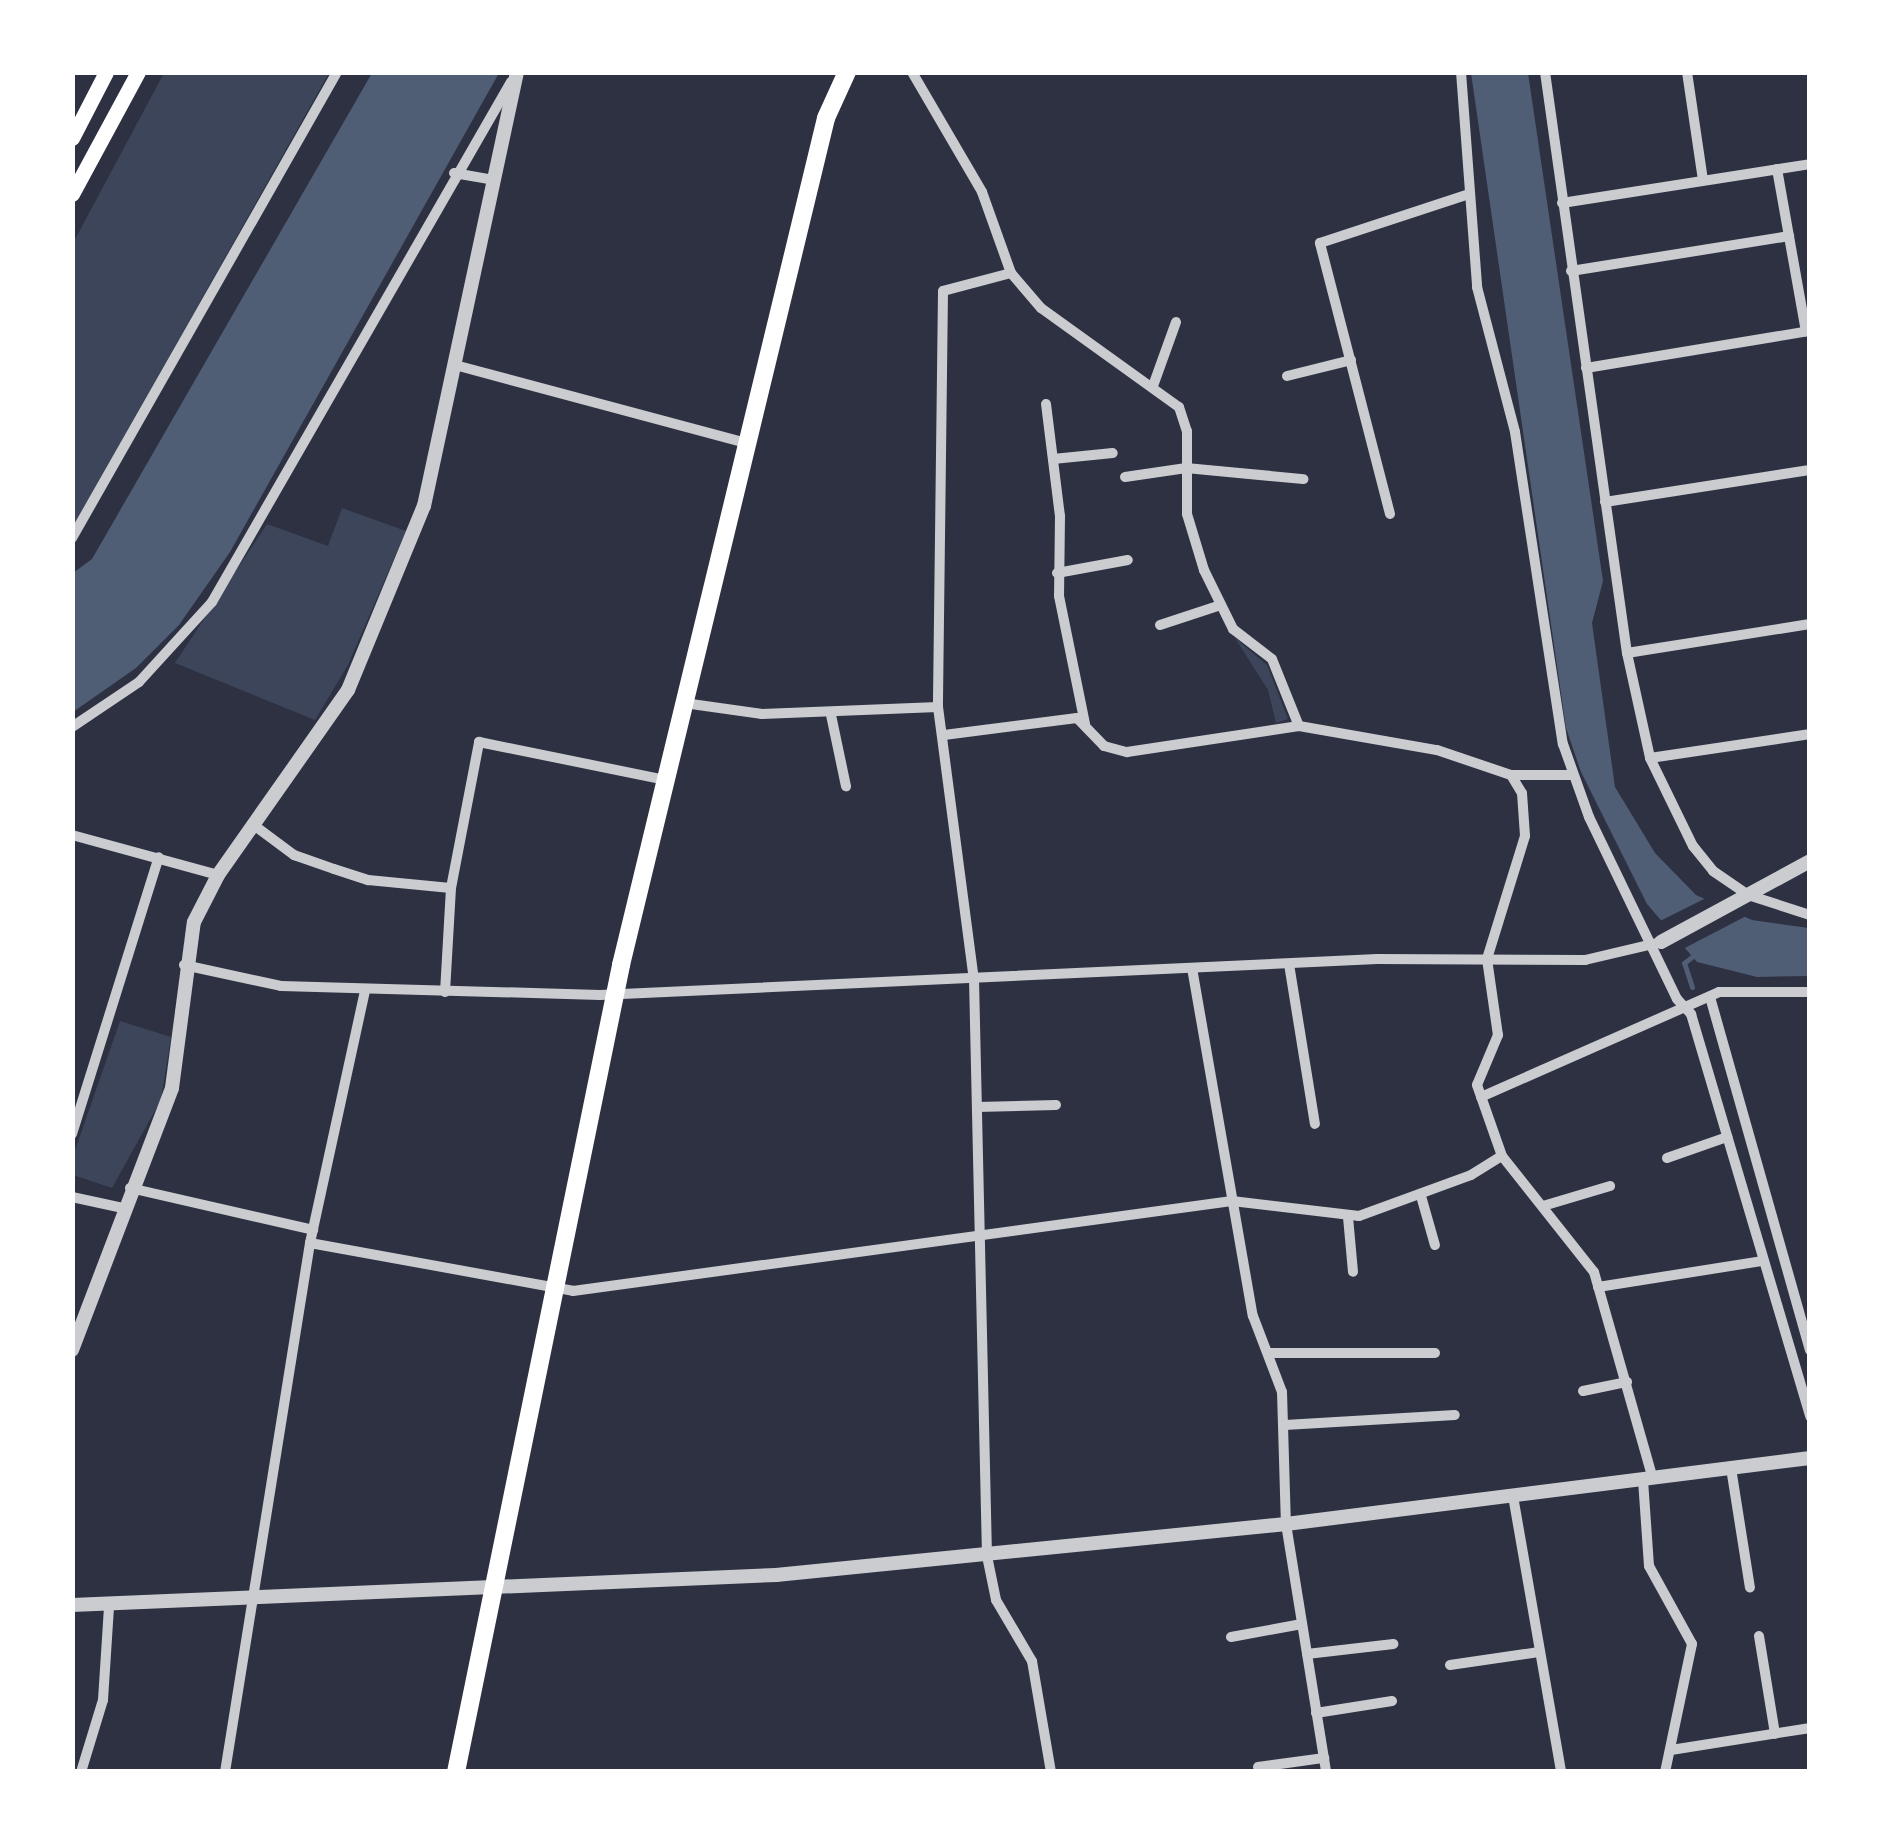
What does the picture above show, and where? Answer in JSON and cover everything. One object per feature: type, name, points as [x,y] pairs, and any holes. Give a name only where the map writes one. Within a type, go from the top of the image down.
[{"type":"highway","points":[[456,1772],[616,990],[826,118],[848,72]]},
{"type":"main road","points":[[72,138],[106,72]]},
{"type":"main road","points":[[72,194],[138,72]]},
{"type":"street","points":[[72,538],[337,72]]},
{"type":"street","points":[[912,72],[982,192],[1011,272],[1042,308],[1153,386],[1183,414],[1189,523],[1221,605],[1237,633],[1272,659],[1298,726]]},
{"type":"street","points":[[1461,72],[1477,286],[1516,432],[1572,775],[1658,944],[1682,1009],[1690,1014],[1810,1417]]},
{"type":"street","points":[[1545,72],[1627,653],[1650,758],[1692,846],[1713,871],[1748,895],[1810,914]]},
{"type":"street","points":[[1686,72],[1703,180]]},
{"type":"street","points":[[72,727],[139,682],[212,602],[454,173],[516,74]]},
{"type":"street","points":[[72,1350],[129,1188],[172,1088],[186,941],[218,875],[325,729],[362,663],[424,506],[516,74]]},
{"type":"street","points":[[1562,203],[1810,164]]},
{"type":"street","points":[[1586,368],[1808,331],[1777,169]]},
{"type":"street","points":[[454,173],[493,180]]},
{"type":"street","points":[[1390,514],[1320,242],[1469,194]]},
{"type":"street","points":[[1571,271],[1789,236]]},
{"type":"street","points":[[1011,272],[942,291],[938,707],[974,979],[987,1556],[996,1600],[1032,1661],[1050,1772]]},
{"type":"street","points":[[1153,386],[1176,322]]},
{"type":"street","points":[[1287,376],[1351,360]]},
{"type":"street","points":[[455,365],[746,443]]},
{"type":"street","points":[[1046,404],[1053,459],[1058,573],[1085,724],[1104,746],[1127,752],[1298,726],[1437,750],[1511,775],[1572,775]]},
{"type":"street","points":[[1053,459],[1114,452]]},
{"type":"street","points":[[1125,477],[1186,468],[1303,479]]},
{"type":"street","points":[[1605,502],[1810,470]]},
{"type":"street","points":[[1058,573],[1128,560]]},
{"type":"street","points":[[1160,624],[1221,605]]},
{"type":"street","points":[[1627,653],[1810,624]]},
{"type":"street","points":[[684,703],[831,715],[938,707]]},
{"type":"street","points":[[831,715],[846,786]]},
{"type":"street","points":[[944,736],[1066,718],[1085,724]]},
{"type":"street","points":[[1650,758],[1810,734]]},
{"type":"street","points":[[445,992],[450,888],[480,742],[666,780]]},
{"type":"street","points":[[1511,775],[1522,794],[1524,836],[1487,958],[1498,1035],[1478,1076],[1481,1097],[1502,1156],[1582,1252],[1598,1287],[1627,1382],[1648,1479],[1649,1566],[1692,1644],[1665,1772]]},
{"type":"street","points":[[256,826],[294,855],[334,870],[368,880],[450,888]]},
{"type":"street","points":[[72,835],[218,875]]},
{"type":"street","points":[[72,1134],[159,857]]},
{"type":"street","points":[[183,965],[281,986],[445,992],[974,979],[1487,958],[1585,960],[1658,944],[1810,861]]},
{"type":"street","points":[[1290,964],[1315,1124]]},
{"type":"street","points":[[1192,968],[1253,1316],[1268,1353],[1285,1425],[1286,1524],[1326,1772]]},
{"type":"street","points":[[225,1772],[310,1243],[365,990]]},
{"type":"street","points":[[1481,1097],[1720,992],[1810,992]]},
{"type":"street","points":[[1710,998],[1810,1350]]},
{"type":"street","points":[[977,1107],[1056,1105]]},
{"type":"street","points":[[1668,1158],[1727,1138]]},
{"type":"street","points":[[310,1243],[557,1290],[980,1238],[1232,1201],[1348,1217],[1420,1196],[1502,1156]]},
{"type":"street","points":[[1543,1206],[1610,1186]]},
{"type":"street","points":[[129,1188],[313,1230]]},
{"type":"street","points":[[1420,1196],[1434,1245]]},
{"type":"street","points":[[72,1197],[123,1208]]},
{"type":"street","points":[[1348,1217],[1353,1272]]},
{"type":"street","points":[[1598,1287],[1764,1262]]},
{"type":"street","points":[[1268,1353],[1435,1353]]},
{"type":"street","points":[[1583,1391],[1627,1382]]},
{"type":"street","points":[[1285,1425],[1455,1415]]},
{"type":"street","points":[[72,1605],[493,1590],[987,1556],[1286,1524],[1810,1458]]},
{"type":"street","points":[[1731,1468],[1750,1588]]},
{"type":"street","points":[[1513,1496],[1561,1772]]},
{"type":"street","points":[[81,1772],[78,1758],[103,1700],[110,1606]]},
{"type":"street","points":[[1231,1637],[1302,1624]]},
{"type":"street","points":[[1759,1636],[1775,1734]]},
{"type":"street","points":[[1307,1654],[1393,1644]]},
{"type":"street","points":[[1450,1666],[1539,1652]]},
{"type":"street","points":[[1316,1713],[1392,1701]]},
{"type":"street","points":[[1671,1750],[1810,1728]]},
{"type":"street","points":[[1258,1767],[1324,1758]]},
{"type":"shaded area","points":[[164,73],[329,73],[73,527],[73,243]]},
{"type":"shaded area","points":[[372,73],[499,73],[230,552],[179,625],[136,668],[73,712],[73,573],[92,559]]},
{"type":"shaded area","points":[[1471,73],[1528,73],[1603,581],[1592,623],[1615,787],[1655,853],[1696,895],[1752,920],[1809,928],[1809,976],[1757,977],[1697,962],[1647,904],[1581,772],[1566,728]]},
{"type":"shaded area","points":[[342,508],[406,531],[348,665],[315,720],[175,663],[267,524],[328,546]]},
{"type":"shaded area","points":[[1235,638],[1267,665],[1288,719],[1276,723],[1268,690]]},
{"type":"shaded area","points":[[120,1021],[171,1037],[161,1100],[112,1188],[73,1175],[73,1156]]},
{"type":"pier","points":[[1710,896],[1750,914],[1679,951],[1654,924]]},
{"type":"waterway","points":[[1692,987],[1684,963],[1697,953]]}]
